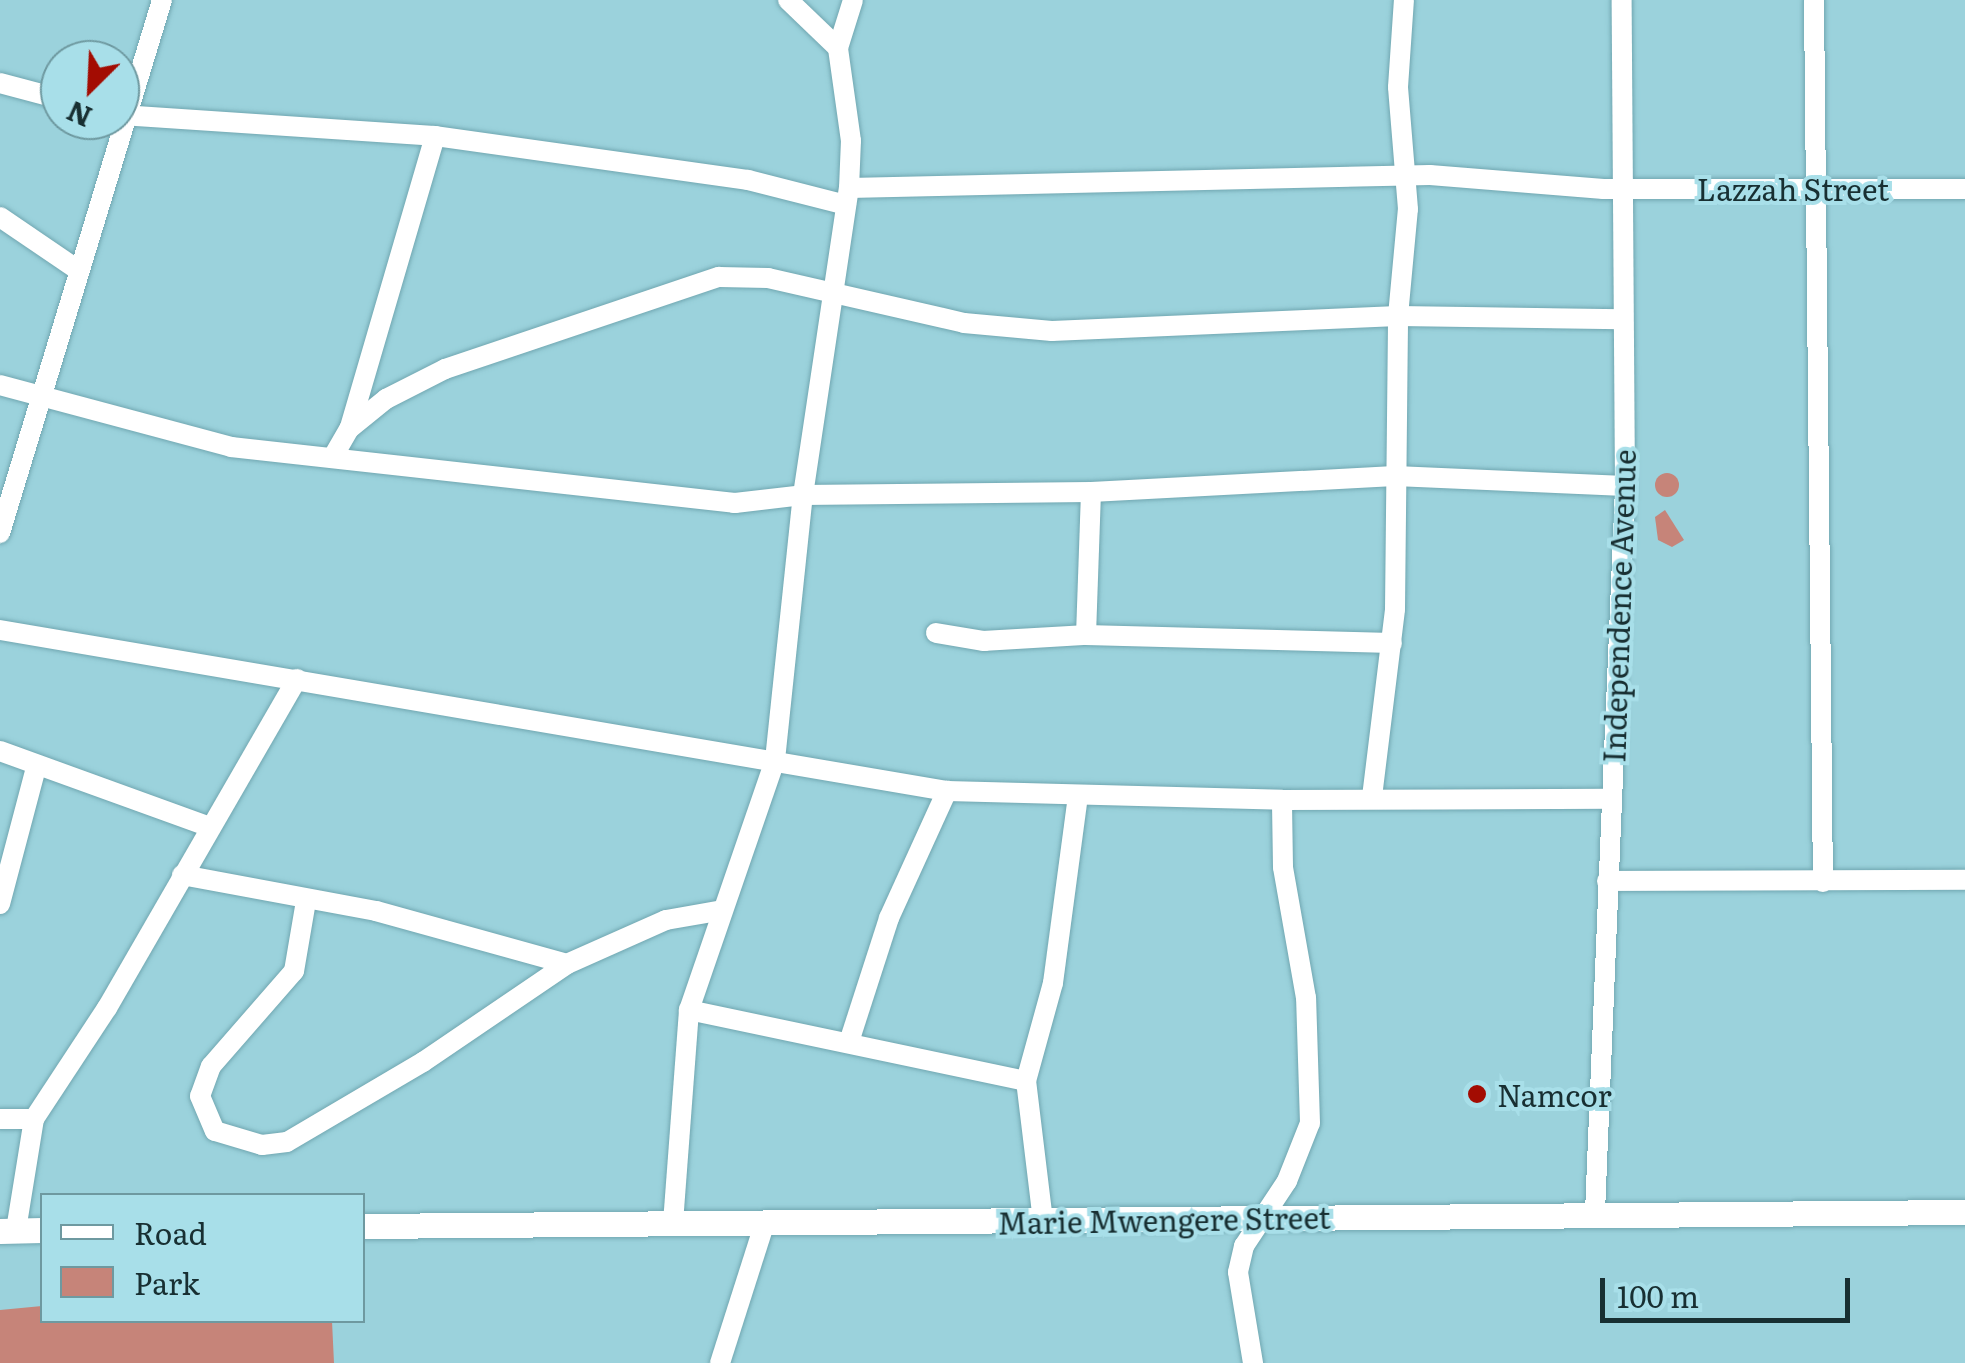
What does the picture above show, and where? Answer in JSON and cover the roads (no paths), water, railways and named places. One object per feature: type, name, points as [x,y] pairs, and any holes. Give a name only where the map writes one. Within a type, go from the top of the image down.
[{"type":"main road","name":"Marie Mwengere Street","points":[[365,1226],[1043,1222],[1596,1212],[1965,1212]]},
{"type":"main road","points":[[8,1231],[40,1230]]},
{"type":"street","points":[[140,65],[162,0]]},
{"type":"street","points":[[788,0],[838,48]]},
{"type":"street","points":[[673,1223],[689,1010],[718,911],[774,760],[803,495],[848,196],[851,141],[838,48],[852,0]]},
{"type":"street","points":[[1372,798],[1392,643],[1398,316],[1407,240],[1398,87],[1404,0]]},
{"type":"street","name":"Independence Avenue","points":[[1596,1212],[1625,486],[1622,0]]},
{"type":"street","points":[[1814,0],[1822,882]]},
{"type":"street","points":[[0,83],[40,94]]},
{"type":"street","name":"Lazzah Street","points":[[140,117],[435,136],[848,196],[1406,175],[1622,188],[1965,189]]},
{"type":"street","points":[[334,454],[349,429],[435,136]]},
{"type":"street","points":[[0,533],[116,140]]},
{"type":"street","points":[[0,218],[78,270]]},
{"type":"street","points":[[349,429],[386,399],[445,369],[718,276],[768,278],[964,322],[1052,331],[1398,316],[1622,320]]},
{"type":"street","points":[[0,385],[231,447],[334,454],[720,502],[803,495],[1091,492],[1395,476],[1625,486]]},
{"type":"street","points":[[1086,635],[1091,492]]},
{"type":"street","points":[[0,630],[947,790],[1282,800],[1610,798]]},
{"type":"street","points":[[936,632],[984,641],[1086,635],[1392,643]]},
{"type":"street","points":[[8,1231],[34,1120],[297,679]]},
{"type":"street","points":[[0,751],[36,768],[207,826]]},
{"type":"street","points":[[0,904],[36,768]]},
{"type":"street","points":[[849,1042],[876,954],[947,790]]},
{"type":"street","points":[[1043,1222],[1026,1081],[1054,983],[1078,796]]},
{"type":"street","points":[[1252,1363],[1238,1272],[1244,1246],[1287,1181],[1310,1123],[1306,998],[1283,867],[1282,800]]},
{"type":"street","points":[[182,875],[376,911],[567,964]]},
{"type":"street","points":[[1607,881],[1965,880]]},
{"type":"street","points":[[306,901],[294,972],[211,1066],[200,1096],[214,1132],[262,1145],[286,1142],[423,1062],[567,964],[666,920],[718,911]]},
{"type":"street","points":[[689,1010],[764,1030],[849,1042],[1026,1081]]},
{"type":"street","points":[[0,1119],[34,1120]]},
{"type":"street","points":[[720,1363],[766,1222]]},
{"type":"place","name":"Namcor","points":[[1477,1094]]}]
